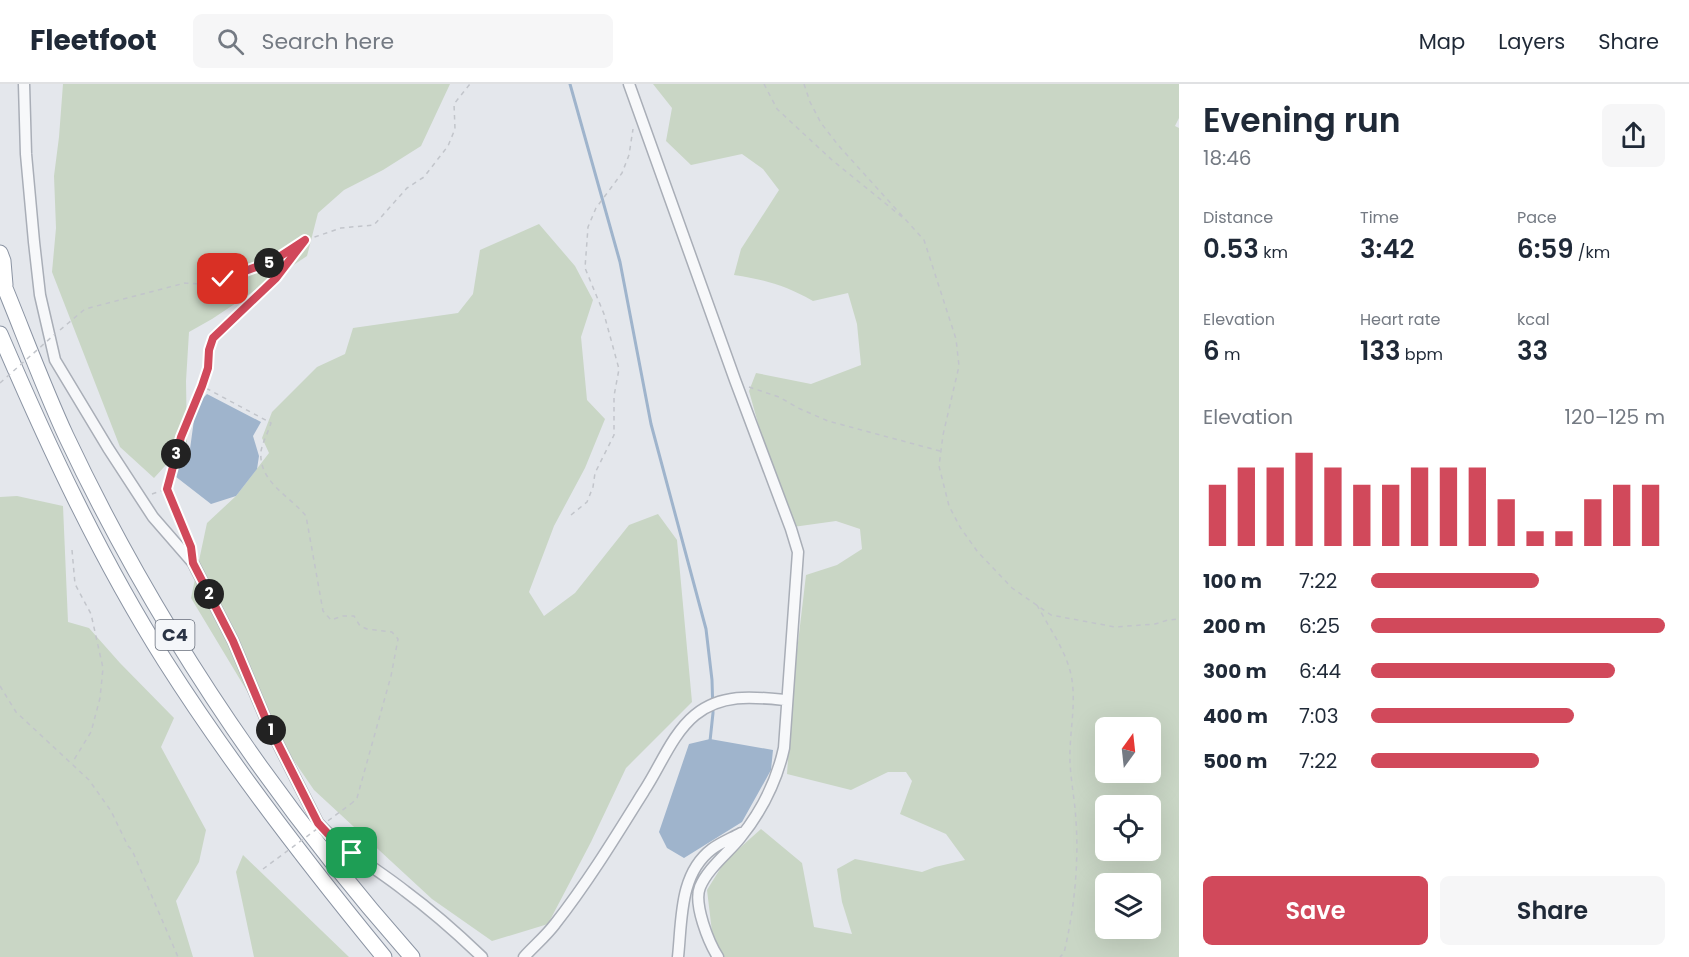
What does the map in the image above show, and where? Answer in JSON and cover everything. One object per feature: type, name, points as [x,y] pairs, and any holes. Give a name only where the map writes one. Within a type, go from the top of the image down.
[{"type":"highway","points":[[0,253],[3,261],[3,283]]},
{"type":"highway","name":"C4","points":[[3,283],[66,435],[149,592],[235,729],[308,833],[369,909],[412,957]]},
{"type":"highway","name":"C4","points":[[0,334],[49,447],[136,612],[165,661],[221,745],[289,839],[384,957]]},
{"type":"highway","points":[[0,351],[22,403],[49,447]]},
{"type":"street","points":[[24,84],[26,154],[34,242],[40,295],[55,360],[153,517],[193,563],[233,641],[267,722],[318,823],[330,836],[352,853],[405,890],[482,957]]},
{"type":"street","points":[[629,84],[798,552],[784,748],[780,768],[746,830],[700,887],[698,898],[700,911],[718,957]]},
{"type":"street","points":[[524,957],[554,926],[586,883],[677,736],[695,715],[717,702],[737,697],[786,700]]},
{"type":"street","points":[[678,957],[688,880],[712,849],[746,830]]},
{"type":"path","points":[[0,383],[85,309],[185,283],[218,282],[273,261],[305,240],[341,228],[374,225],[407,188],[424,177],[448,146],[455,129],[454,104],[470,84]]},
{"type":"path","points":[[764,84],[777,110],[832,160],[912,226]]},
{"type":"path","points":[[804,84],[821,123],[924,240],[956,339],[959,366],[943,435],[939,466],[943,488],[960,527],[977,551],[1012,588],[1051,615],[1115,627],[1155,624],[1177,619],[1179,614]]},
{"type":"path","points":[[571,515],[587,502],[595,473],[614,435],[614,396],[619,369],[604,314],[585,268],[588,227],[596,208],[622,173],[629,154],[634,122],[641,117]]},
{"type":"path","points":[[193,563],[191,547],[167,489],[181,437],[208,368],[209,350],[213,338],[276,278],[305,240]]},
{"type":"path","points":[[735,380],[828,421],[941,451]]},
{"type":"path","points":[[202,386],[269,422],[270,427],[261,452],[262,467],[282,495],[301,509],[306,516],[323,611],[331,620],[354,616],[360,626],[392,632],[398,639],[377,732],[357,798],[263,869]]},
{"type":"path","points":[[152,495],[167,489]]},
{"type":"path","points":[[72,550],[75,584],[91,614],[103,668],[100,698],[91,732],[72,764]]},
{"type":"path","points":[[1036,605],[1065,657],[1072,679],[1074,710],[1070,760],[1077,851],[1072,919],[1064,953],[1060,957]]},
{"type":"path","points":[[0,686],[16,712],[89,780],[111,811],[132,850],[178,957]]},
{"type":"green space","points":[[63,84],[450,84],[421,146],[383,170],[344,190],[318,213],[307,256],[189,332],[186,381],[187,442],[154,478],[120,447],[52,272],[56,228],[54,176]]},
{"type":"green space","points":[[653,84],[1179,84],[1179,118],[1175,126],[1179,128],[1179,957],[715,957],[707,890],[725,861],[761,829],[802,863],[814,927],[852,934],[842,902],[837,869],[855,859],[922,872],[965,860],[946,834],[900,814],[912,781],[906,772],[888,772],[851,790],[787,774],[793,685],[806,575],[837,565],[862,549],[860,529],[836,521],[793,527],[762,438],[749,391],[756,373],[811,384],[861,365],[857,324],[848,293],[813,301],[775,284],[734,275],[741,249],[779,190],[763,169],[742,154],[691,165],[666,141],[672,108]]},
{"type":"green space","points":[[539,224],[575,266],[593,300],[581,337],[587,400],[605,419],[585,468],[554,526],[529,592],[544,616],[575,593],[629,525],[658,514],[677,540],[692,702],[626,768],[548,924],[492,941],[432,899],[314,790],[253,701],[191,598],[207,523],[236,496],[269,453],[262,438],[272,412],[317,367],[345,354],[353,328],[458,313],[473,294],[480,250]]},
{"type":"green space","points":[[17,496],[63,506],[68,622],[89,628],[174,718],[161,747],[206,830],[199,862],[176,901],[193,957],[0,957],[0,497]]},
{"type":"green space","points":[[243,855],[349,957],[254,957],[236,872]]},
{"type":"water","points":[[207,394],[261,422],[253,436],[259,456],[257,469],[236,496],[211,504],[171,473],[190,449],[196,405]]},
{"type":"water","points":[[710,739],[773,750],[771,770],[742,822],[684,858],[667,848],[659,832],[689,744]]},
{"type":"waterway","points":[[570,84],[620,262],[651,424],[706,629],[712,680],[713,713],[710,741]]},
{"type":"route","points":[[223,279],[273,261],[305,240],[276,278],[213,338],[209,350],[208,368],[181,437],[167,489],[191,547],[193,563],[233,641],[267,722],[318,823],[330,836],[352,853]]}]
